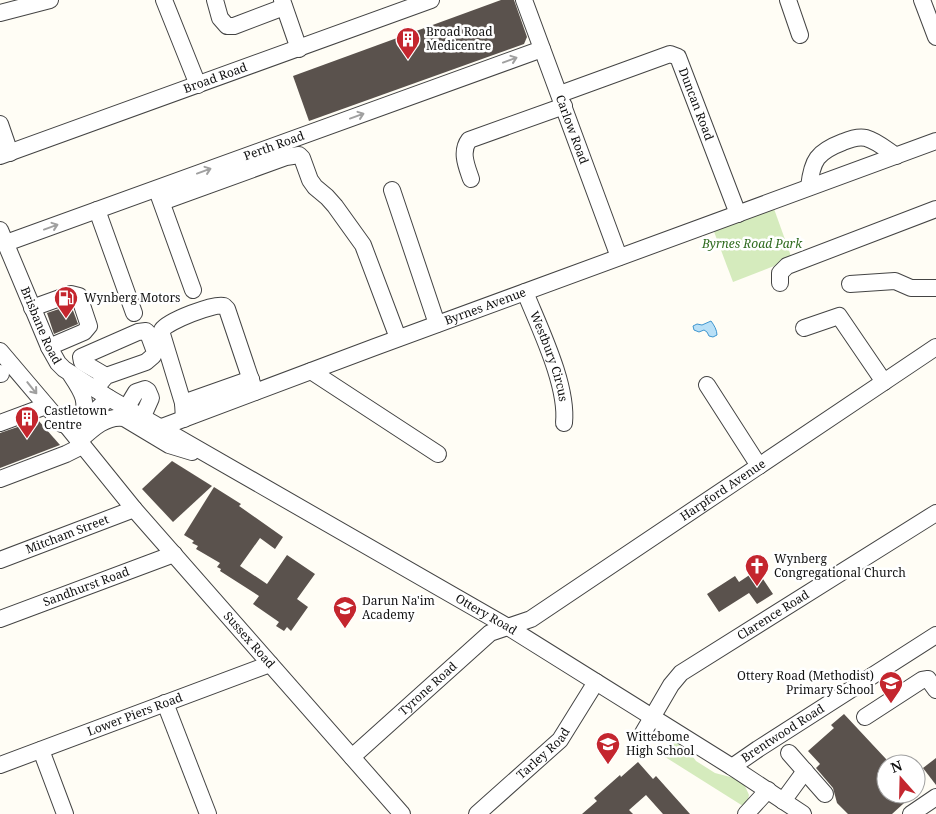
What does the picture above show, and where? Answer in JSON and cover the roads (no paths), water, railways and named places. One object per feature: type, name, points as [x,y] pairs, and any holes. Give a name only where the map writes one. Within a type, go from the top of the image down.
[{"type":"street","points":[[3,8],[50,0]]},
{"type":"street","points":[[164,0],[198,86]]},
{"type":"street","points":[[215,0],[220,18],[227,26],[234,26],[289,2],[303,47]]},
{"type":"street","name":"Broad Road","points":[[5,154],[303,47],[395,6],[431,0]]},
{"type":"street","name":"Carlow Road","points":[[524,0],[618,257]]},
{"type":"street","points":[[788,0],[800,34]]},
{"type":"street","points":[[922,0],[936,37]]},
{"type":"street","name":"Perth Road","points":[[3,237],[97,210],[159,195],[542,48]]},
{"type":"street","name":"Duncan Road","points":[[471,179],[464,153],[465,145],[469,140],[670,54],[678,57],[738,214]]},
{"type":"street","points":[[0,124],[5,154]]},
{"type":"street","points":[[809,187],[811,172],[820,153],[829,147],[853,138],[871,140],[896,156]]},
{"type":"street","name":"Byrnes Avenue","points":[[162,427],[184,411],[253,385],[311,371],[936,141]]},
{"type":"street","points":[[193,290],[159,195],[286,157],[299,155],[302,158],[310,180],[345,219],[362,245],[398,338]]},
{"type":"street","points":[[392,190],[437,324]]},
{"type":"street","points":[[780,283],[780,273],[787,266],[936,209]]},
{"type":"street","points":[[97,210],[134,313]]},
{"type":"street","name":"Brisbane Road","points":[[3,237],[49,347],[58,362],[70,374],[109,398]]},
{"type":"street","points":[[850,284],[894,281],[911,288],[936,288]]},
{"type":"street","name":"Westbury Circus","points":[[525,292],[560,382],[564,399],[564,423]]},
{"type":"street","points":[[32,308],[71,294],[79,296],[89,326],[84,332],[49,347]]},
{"type":"street","points":[[184,411],[162,330],[168,323],[215,305],[221,305],[227,309],[253,385]]},
{"type":"street","points":[[804,328],[839,316],[884,382]]},
{"type":"street","name":"Harpford Avenue","points":[[508,627],[531,619],[936,347]]},
{"type":"street","name":"Sussex Road","points":[[0,351],[4,373],[46,406],[58,422],[73,423],[82,446],[134,509],[352,757],[395,812]]},
{"type":"street","points":[[311,371],[438,454]]},
{"type":"street","points":[[70,374],[80,388],[85,413],[73,423]]},
{"type":"street","points":[[95,389],[106,376]]},
{"type":"street","points":[[707,385],[759,466]]},
{"type":"street","points":[[127,407],[136,392],[144,389],[148,391],[151,398],[139,420]]},
{"type":"street","points":[[73,423],[109,398]]},
{"type":"street","name":"Ottery Road","points":[[109,398],[127,407],[139,420],[162,427],[508,627],[732,767],[803,814]]},
{"type":"street","points":[[0,424],[46,406]]},
{"type":"street","points":[[0,479],[82,446],[98,426],[114,418],[139,420],[177,448],[185,451],[207,453]]},
{"type":"street","name":"Mitcham Street","points":[[0,560],[134,509]]},
{"type":"street","name":"Clarence Road","points":[[643,733],[671,685],[682,672],[936,513]]},
{"type":"street","name":"Sandhurst Road","points":[[0,619],[174,554]]},
{"type":"street","name":"Tyrone Road","points":[[352,757],[490,633],[508,627]]},
{"type":"street","name":"Brentwood Road","points":[[732,767],[936,635]]},
{"type":"street","name":"Lower Piers Road","points":[[0,765],[270,664]]},
{"type":"street","points":[[865,717],[922,680],[928,679],[936,690]]},
{"type":"street","name":"Tarley Road","points":[[477,814],[560,740],[596,682]]},
{"type":"street","points":[[166,703],[208,814]]},
{"type":"street","points":[[41,750],[65,814]]},
{"type":"street","points":[[789,753],[824,794]]},
{"type":"street","points":[[783,801],[805,771]]},
{"type":"street","points":[[746,814],[761,800],[768,790]]},
{"type":"street","points":[[911,814],[936,797]]},
{"type":"water","points":[[711,321],[717,335],[713,337],[709,336],[704,330],[699,332],[694,330],[693,326]]},
{"type":"place","name":"Broad Road Medicentre","points":[[408,60]]},
{"type":"place","name":"Wynberg Motors","points":[[66,319]]},
{"type":"place","name":"Castletown Centre","points":[[27,439]]},
{"type":"place","name":"Wynberg Congregational Church","points":[[757,587]]},
{"type":"place","name":"Darun Na'im Academy","points":[[345,629]]},
{"type":"place","name":"Ottery Road (Methodist) Primary School","points":[[891,704]]},
{"type":"place","name":"Wittebome High School","points":[[608,765]]},
{"type":"park label","name":"Byrnes Road Park","points":[[752,244]]}]
